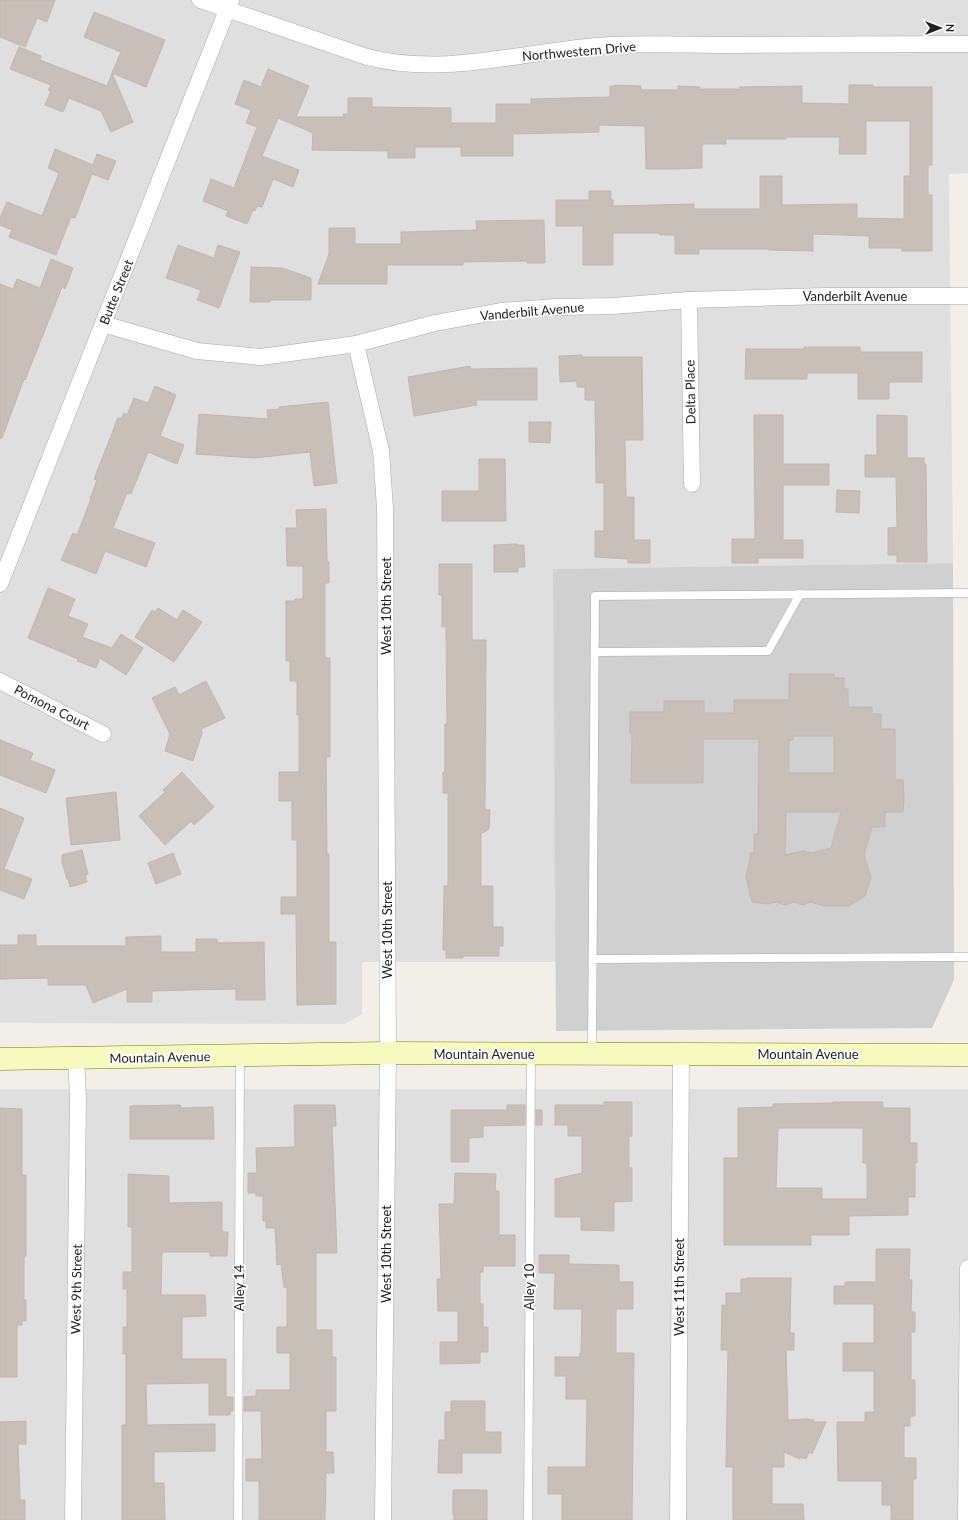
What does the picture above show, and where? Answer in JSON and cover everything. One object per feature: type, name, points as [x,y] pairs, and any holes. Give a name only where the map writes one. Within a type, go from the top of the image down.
[{"type":"main road","name":"Mountain Avenue","points":[[0,1060],[388,1053],[968,1055]]},
{"type":"street","name":"Northwestern Drive","points":[[200,0],[230,5],[367,56],[385,61],[423,64],[462,64],[547,51],[610,45],[968,44]]},
{"type":"street","name":"Butte Street","points":[[0,584],[230,5]]},
{"type":"street","name":"Vanderbilt Avenue","points":[[103,324],[197,351],[261,357],[356,344],[435,323],[501,312],[689,300],[826,296],[968,296]]},
{"type":"street","name":"Delta Place","points":[[689,300],[692,484]]},
{"type":"street","name":"West 10th Street","points":[[356,344],[381,452],[385,508],[388,1053],[384,1520]]},
{"type":"street","name":"Pomona Court","points":[[0,681],[103,734]]},
{"type":"street","name":"West 11th Street","points":[[678,1520],[681,1054]]},
{"type":"street","name":"West 9th Street","points":[[74,1520],[78,1100],[76,1058]]},
{"type":"street","points":[[966,1520],[968,1268]]},
{"type":"lane","points":[[592,1054],[595,596],[968,593]]},
{"type":"lane","points":[[595,652],[768,651],[800,594]]},
{"type":"lane","points":[[593,959],[968,957]]},
{"type":"lane","name":"Alley 10","points":[[528,1520],[531,1054]]},
{"type":"lane","name":"Alley 14","points":[[238,1520],[240,1056]]},
{"type":"shaded area","points":[[0,0],[968,0],[968,173],[949,174],[953,563],[553,569],[556,962],[362,962],[362,1014],[344,1024],[0,1023]]},
{"type":"shaded area","points":[[953,563],[954,980],[932,1028],[556,1031],[553,569]]},
{"type":"shaded area","points":[[0,1089],[968,1089],[968,1520],[0,1520]]},
{"type":"building","points":[[0,0],[55,0],[47,22],[37,18],[25,47],[0,37]]},
{"type":"building","points":[[94,12],[165,40],[146,87],[112,73],[121,52],[84,37]]},
{"type":"building","points":[[19,47],[41,56],[40,60],[107,86],[112,73],[133,122],[111,132],[101,111],[69,98],[63,112],[45,105],[51,91],[48,90],[51,85],[10,69]]},
{"type":"building","points":[[268,69],[309,86],[296,117],[343,117],[343,114],[348,114],[348,98],[372,98],[372,107],[451,108],[451,123],[496,123],[496,104],[531,104],[531,99],[610,97],[610,86],[615,85],[641,86],[641,90],[678,90],[678,86],[700,87],[700,89],[740,89],[740,87],[802,86],[802,103],[849,104],[849,85],[873,85],[873,87],[932,87],[932,165],[928,165],[928,195],[932,195],[932,251],[902,251],[902,248],[869,248],[869,236],[813,234],[813,251],[769,249],[699,249],[699,254],[675,254],[675,235],[660,235],[660,233],[613,233],[613,265],[583,265],[583,226],[556,226],[556,200],[589,200],[589,191],[611,191],[613,206],[694,204],[694,209],[760,209],[760,176],[782,176],[782,205],[857,204],[857,218],[904,219],[904,176],[910,176],[910,121],[866,121],[866,154],[839,154],[840,137],[726,139],[726,144],[702,144],[702,168],[646,169],[645,126],[599,125],[599,132],[513,134],[513,156],[461,156],[461,147],[415,147],[415,158],[388,158],[388,151],[312,150],[313,133],[278,118],[262,156],[299,170],[293,187],[273,179],[262,207],[257,206],[255,211],[253,210],[247,224],[226,216],[228,211],[203,201],[211,179],[234,188],[257,127],[246,123],[251,110],[235,104],[244,80],[261,87]]},
{"type":"building","points":[[55,149],[93,165],[97,154],[116,161],[108,180],[92,174],[75,218],[71,217],[56,255],[9,237],[12,230],[0,225],[0,218],[7,202],[42,216],[59,173],[48,168]]},
{"type":"building","points":[[544,220],[545,263],[527,263],[527,261],[463,262],[463,265],[387,265],[387,284],[318,284],[329,254],[329,228],[355,228],[355,244],[401,244],[401,232],[477,230],[476,221]]},
{"type":"building","points":[[178,245],[214,258],[218,245],[240,252],[219,308],[197,300],[201,290],[166,278]]},
{"type":"building","points":[[51,259],[73,268],[65,289],[62,287],[25,380],[24,379],[2,438],[0,438],[0,284],[13,289],[17,279],[40,288]]},
{"type":"building","points":[[251,267],[282,268],[311,278],[311,300],[270,300],[270,302],[250,302]]},
{"type":"building","points":[[804,347],[860,347],[860,352],[922,352],[922,382],[889,382],[889,399],[858,399],[858,373],[807,373],[807,379],[745,379],[746,349],[804,349]]},
{"type":"building","points":[[582,355],[582,357],[642,357],[643,440],[625,440],[626,497],[634,497],[634,540],[650,540],[650,563],[628,563],[628,559],[595,557],[595,531],[604,531],[604,483],[596,483],[595,400],[585,400],[585,387],[577,387],[577,381],[560,382],[559,356]]},
{"type":"building","points":[[470,366],[470,369],[537,368],[537,400],[476,400],[477,405],[414,416],[408,377]]},
{"type":"building","points":[[155,386],[176,395],[160,436],[184,445],[177,464],[148,452],[131,494],[127,493],[113,528],[155,543],[146,567],[105,551],[96,574],[61,560],[73,533],[77,535],[97,480],[94,479],[118,418],[121,419],[124,413],[127,415],[134,398],[148,403]]},
{"type":"building","points":[[328,402],[337,483],[314,486],[310,452],[254,458],[196,454],[199,414],[268,419],[267,410],[279,409],[279,407]]},
{"type":"building","points":[[754,415],[783,415],[783,464],[829,464],[829,485],[783,485],[783,540],[803,540],[803,558],[758,558],[758,563],[732,563],[732,539],[755,539]]},
{"type":"building","points":[[877,415],[907,416],[907,458],[924,458],[924,464],[926,464],[927,562],[897,562],[897,555],[888,555],[888,528],[897,527],[896,477],[865,477],[865,455],[877,455]]},
{"type":"building","points":[[529,422],[551,422],[550,443],[529,442]]},
{"type":"building","points":[[479,459],[505,459],[506,521],[442,521],[442,491],[479,491]]},
{"type":"building","points":[[837,490],[860,491],[859,513],[836,512]]},
{"type":"building","points":[[326,509],[329,583],[325,583],[325,658],[330,658],[330,757],[326,757],[327,854],[329,854],[329,942],[336,942],[336,1004],[297,1005],[296,914],[281,914],[281,897],[297,897],[297,840],[292,840],[292,801],[279,801],[279,772],[299,772],[299,715],[297,715],[297,681],[290,681],[290,661],[286,661],[286,601],[303,599],[303,566],[287,566],[286,528],[297,528],[296,510]]},
{"type":"building","points":[[494,545],[524,545],[525,567],[518,567],[518,572],[494,572]]},
{"type":"building","points":[[439,564],[472,564],[472,640],[486,640],[485,810],[490,810],[489,829],[481,834],[481,886],[493,886],[493,927],[503,927],[503,946],[499,946],[499,956],[463,956],[463,958],[446,958],[446,950],[443,950],[444,886],[448,886],[448,793],[443,793],[443,772],[445,772],[445,724],[447,724],[446,627],[442,627],[442,595],[439,595]]},
{"type":"building","points":[[48,588],[75,599],[68,616],[88,624],[82,637],[112,648],[121,634],[143,648],[126,675],[100,658],[96,668],[77,661],[78,659],[28,638]]},
{"type":"building","points":[[158,608],[177,620],[183,610],[202,622],[174,662],[135,637],[152,610],[155,612]]},
{"type":"building","points":[[789,674],[834,674],[834,678],[844,678],[844,689],[848,689],[848,707],[872,707],[872,714],[881,714],[881,729],[895,729],[895,780],[903,780],[903,812],[885,812],[885,827],[872,827],[864,855],[871,878],[865,896],[849,906],[824,906],[811,902],[802,905],[794,902],[785,905],[777,902],[768,904],[752,902],[746,877],[750,853],[754,853],[754,834],[758,834],[759,739],[703,739],[703,783],[631,783],[632,733],[630,733],[630,712],[664,712],[664,701],[704,701],[704,713],[734,713],[734,700],[789,700]],"holes":[[[793,736],[834,736],[834,773],[789,773],[789,740],[793,740]],[[786,812],[841,812],[831,848],[811,853],[803,851],[785,855]]]},
{"type":"building","points":[[206,681],[225,718],[201,729],[202,733],[193,761],[165,751],[170,734],[152,698],[175,687],[179,695]]},
{"type":"building","points":[[0,740],[33,753],[30,760],[55,770],[46,793],[0,775]]},
{"type":"building","points":[[182,772],[214,807],[194,825],[191,821],[165,845],[139,816],[165,792],[163,790]]},
{"type":"building","points":[[116,792],[120,840],[71,845],[66,798]]},
{"type":"building","points":[[0,808],[24,818],[4,869],[32,879],[24,899],[0,890]]},
{"type":"building","points":[[82,850],[88,874],[85,875],[87,882],[70,887],[62,862],[62,855]]},
{"type":"building","points":[[173,853],[181,874],[156,884],[148,863]]},
{"type":"building","points":[[18,935],[36,935],[36,946],[126,946],[126,937],[161,936],[161,952],[196,952],[196,939],[217,939],[217,943],[264,942],[265,1000],[236,1000],[236,989],[152,991],[152,1002],[127,1002],[127,989],[93,1003],[86,985],[48,985],[48,978],[0,979],[0,945],[18,945]]},
{"type":"building","points":[[604,1102],[632,1102],[632,1136],[629,1136],[629,1168],[632,1168],[632,1201],[614,1202],[614,1231],[581,1230],[581,1217],[555,1217],[555,1179],[582,1173],[582,1136],[568,1136],[568,1125],[555,1125],[555,1105],[604,1105]]},
{"type":"building","points":[[883,1102],[883,1108],[910,1108],[910,1143],[917,1143],[917,1163],[915,1163],[915,1197],[908,1197],[908,1215],[849,1216],[849,1235],[811,1235],[811,1245],[724,1245],[724,1158],[738,1158],[738,1108],[773,1107],[773,1104]],"holes":[[[778,1128],[863,1128],[863,1163],[867,1163],[867,1199],[822,1199],[822,1188],[776,1188]]]},
{"type":"building","points":[[180,1105],[181,1108],[213,1107],[214,1139],[130,1139],[130,1106]]},
{"type":"building","points":[[294,1105],[335,1105],[336,1126],[332,1126],[337,1253],[316,1253],[316,1330],[332,1330],[332,1357],[336,1357],[336,1411],[326,1411],[326,1452],[333,1452],[334,1473],[326,1473],[325,1520],[259,1520],[259,1481],[246,1481],[246,1459],[262,1459],[261,1411],[244,1411],[244,1397],[256,1396],[256,1390],[290,1390],[290,1353],[277,1353],[277,1327],[287,1327],[287,1287],[284,1288],[281,1264],[277,1265],[275,1228],[266,1228],[266,1221],[263,1221],[263,1196],[256,1196],[256,1193],[248,1193],[248,1173],[257,1173],[256,1148],[295,1147]]},
{"type":"building","points":[[507,1105],[525,1105],[525,1125],[483,1126],[483,1137],[469,1138],[469,1162],[451,1162],[451,1110],[507,1110]]},
{"type":"building","points":[[0,1108],[22,1109],[22,1175],[26,1175],[26,1256],[24,1256],[24,1300],[26,1300],[26,1321],[22,1321],[22,1325],[17,1325],[17,1377],[0,1377]]},
{"type":"building","points":[[536,1110],[542,1110],[542,1125],[536,1125]]},
{"type":"building","points":[[455,1173],[496,1174],[495,1191],[499,1191],[499,1235],[515,1235],[515,1266],[483,1266],[483,1272],[480,1272],[480,1304],[483,1304],[483,1327],[488,1327],[488,1352],[480,1352],[480,1363],[440,1364],[440,1342],[458,1342],[458,1311],[438,1311],[437,1279],[441,1279],[439,1204],[454,1204]]},
{"type":"building","points":[[128,1174],[169,1176],[169,1203],[222,1202],[222,1232],[228,1232],[227,1256],[210,1256],[210,1252],[162,1252],[161,1295],[205,1295],[206,1316],[182,1317],[182,1359],[226,1359],[226,1397],[233,1397],[233,1411],[230,1411],[230,1415],[209,1415],[209,1383],[146,1384],[147,1425],[215,1424],[215,1451],[154,1452],[154,1483],[164,1483],[165,1520],[122,1520],[122,1425],[126,1425],[126,1354],[123,1354],[123,1327],[127,1327],[127,1289],[123,1289],[123,1272],[132,1272],[132,1227],[128,1227]]},
{"type":"building","points":[[876,1249],[910,1249],[909,1280],[912,1280],[911,1312],[915,1312],[915,1332],[911,1332],[911,1380],[915,1380],[915,1416],[910,1416],[910,1426],[904,1426],[904,1458],[916,1458],[916,1479],[913,1479],[913,1520],[891,1520],[891,1505],[882,1505],[882,1481],[838,1481],[837,1422],[865,1422],[865,1412],[874,1412],[874,1371],[843,1371],[843,1343],[874,1343],[874,1304],[834,1304],[834,1286],[845,1286],[845,1282],[876,1282]]},
{"type":"building","points":[[539,1255],[569,1255],[569,1264],[619,1265],[619,1282],[633,1282],[633,1309],[616,1309],[616,1353],[634,1353],[632,1520],[562,1520],[562,1494],[548,1494],[548,1467],[586,1467],[587,1399],[566,1399],[566,1376],[555,1376],[555,1357],[580,1357],[582,1309],[554,1309],[555,1273],[539,1273]]},
{"type":"building","points":[[791,1278],[790,1333],[794,1333],[794,1350],[786,1350],[788,1420],[807,1419],[814,1420],[814,1422],[826,1422],[812,1454],[809,1452],[806,1459],[800,1457],[800,1459],[784,1452],[784,1467],[772,1467],[772,1504],[803,1504],[804,1520],[733,1520],[733,1467],[726,1467],[728,1350],[721,1350],[722,1305],[726,1306],[726,1293],[741,1293],[741,1279]]},
{"type":"building","points":[[451,1401],[485,1401],[485,1432],[501,1432],[501,1453],[462,1453],[462,1473],[438,1473],[439,1440],[445,1440],[445,1412],[451,1412]]},
{"type":"building","points":[[26,1421],[26,1444],[18,1444],[20,1500],[25,1500],[25,1520],[0,1520],[0,1422]]},
{"type":"building","points":[[453,1490],[487,1490],[487,1520],[454,1520]]}]
